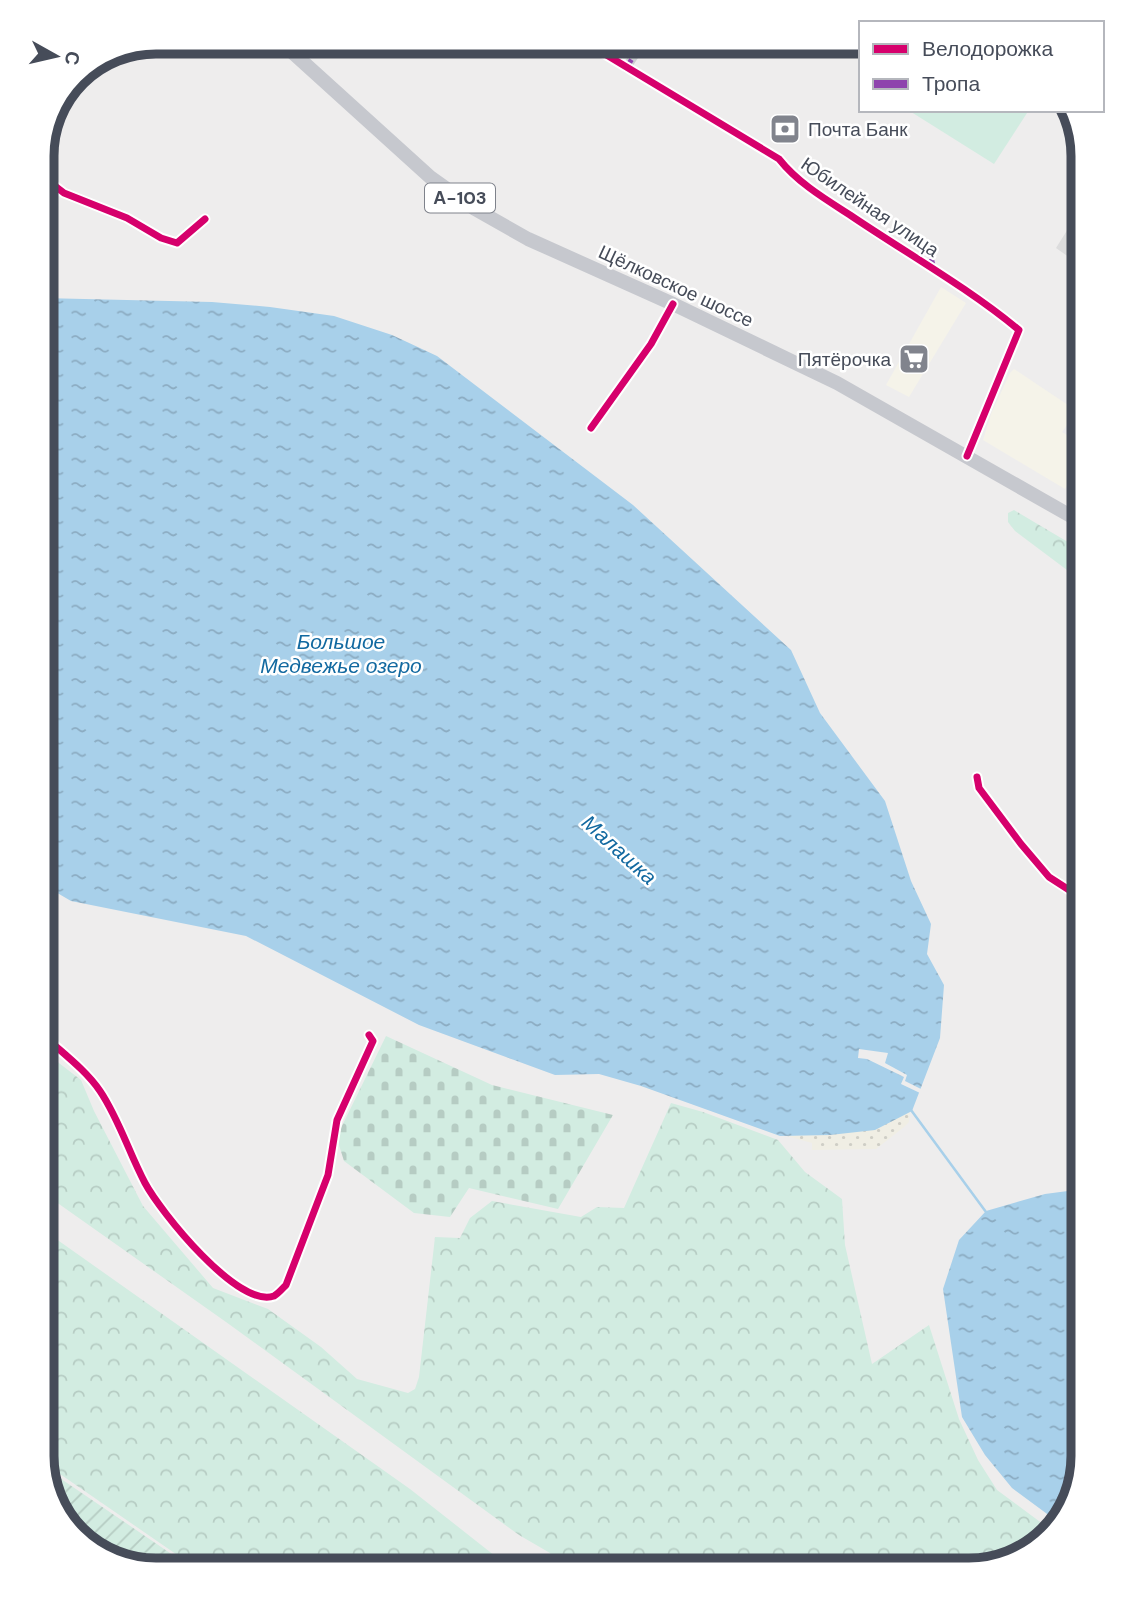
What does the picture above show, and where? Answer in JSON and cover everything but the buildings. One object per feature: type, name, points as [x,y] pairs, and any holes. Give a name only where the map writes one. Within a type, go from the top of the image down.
[{"type":"main road","name":"Щёлковское шоссе","points":[[294,54],[430,177],[475,209],[528,239],[673,304],[837,383],[1071,516]]},
{"type":"street","name":"Юбилейная улица","points":[[604,54],[779,159],[791,174],[816,193],[934,270],[1019,330],[967,457]]},
{"type":"street","points":[[626,68],[635,54]]},
{"type":"street","points":[[54,185],[64,193],[127,218],[177,243],[205,219]]},
{"type":"street","points":[[590,428],[651,344],[673,304]]},
{"type":"street","points":[[977,777],[979,788],[1021,844],[1049,877],[1071,891]]},
{"type":"street","points":[[54,1046],[99,1090],[121,1129],[146,1184],[168,1216],[219,1272],[245,1291],[261,1297],[275,1296],[286,1286],[328,1175],[337,1120],[373,1041],[369,1035]]},
{"type":"shaded area","points":[[1071,224],[1071,259],[1056,248]]},
{"type":"shaded area","points":[[941,287],[966,303],[909,397],[886,385]]},
{"type":"shaded area","points":[[1014,369],[1071,407],[1071,419],[1062,432],[1071,438],[1071,479],[1065,489],[983,440],[991,414]]},
{"type":"green space","points":[[911,112],[1028,112],[994,164]]},
{"type":"green space","points":[[1014,510],[1071,544],[1071,573],[1015,531],[1008,522],[1008,513]]},
{"type":"green space","points":[[386,1036],[492,1085],[613,1115],[558,1209],[469,1188],[450,1217],[414,1213],[344,1161],[338,1142],[341,1128]]},
{"type":"green space","points":[[54,1059],[81,1080],[143,1206],[213,1288],[268,1309],[321,1347],[357,1379],[408,1393],[415,1389],[419,1377],[435,1237],[460,1238],[470,1218],[492,1201],[581,1217],[597,1207],[624,1208],[671,1103],[778,1140],[805,1172],[842,1199],[845,1245],[872,1364],[929,1325],[959,1419],[978,1460],[997,1490],[1044,1525],[1031,1537],[1008,1550],[969,1558],[553,1558],[550,1553],[519,1535],[54,1200]]},
{"type":"green space","points":[[54,1237],[410,1489],[498,1558],[182,1558],[55,1471]]},
{"type":"green space","points":[[57,1476],[177,1558],[136,1556],[99,1541],[79,1523],[68,1507]]},
{"type":"sand","points":[[910,1109],[909,1122],[876,1149],[812,1150],[812,1143],[787,1136],[834,1132]]},
{"type":"water","name":"Большое Медвежье озеро","points":[[54,298],[212,302],[334,316],[392,335],[437,356],[633,505],[791,650],[820,713],[885,801],[911,881],[931,924],[927,954],[944,985],[940,1038],[912,1111],[875,1130],[830,1135],[780,1136],[641,1086],[599,1074],[555,1075],[419,1025],[246,936],[71,901],[54,891]]},
{"type":"water","points":[[1071,1191],[1071,1456],[1063,1495],[1051,1517],[1012,1488],[985,1455],[962,1417],[943,1289],[959,1240],[986,1211],[1045,1194]]},
{"type":"pier","points":[[859,1049],[888,1053],[885,1063],[907,1075],[905,1081],[921,1089],[926,1085],[920,1100],[920,1093],[901,1084],[904,1077],[867,1059],[858,1058]]},
{"type":"waterway","name":"Малашка","points":[[911,1110],[986,1212]]},
{"type":"marked path","points":[[626,68],[635,54]]},
{"type":"marked path","points":[[928,244],[934,270]]},
{"type":"cycle path","points":[[605,54],[779,159],[812,190],[957,285],[1019,330],[967,456]]},
{"type":"cycle path","points":[[54,185],[64,193],[127,218],[161,238],[177,243],[205,219]]},
{"type":"cycle path","points":[[591,428],[651,344],[673,304]]},
{"type":"cycle path","points":[[977,777],[979,788],[1021,844],[1049,877],[1071,891]]},
{"type":"cycle path","points":[[54,1045],[100,1091],[145,1183],[183,1234],[221,1273],[241,1288],[259,1296],[274,1296],[286,1285],[328,1175],[337,1120],[373,1041],[369,1035]]},
{"type":"place","name":"Почта Банк","points":[[785,129]]},
{"type":"place","name":"Пятёрочка","points":[[914,359]]}]
